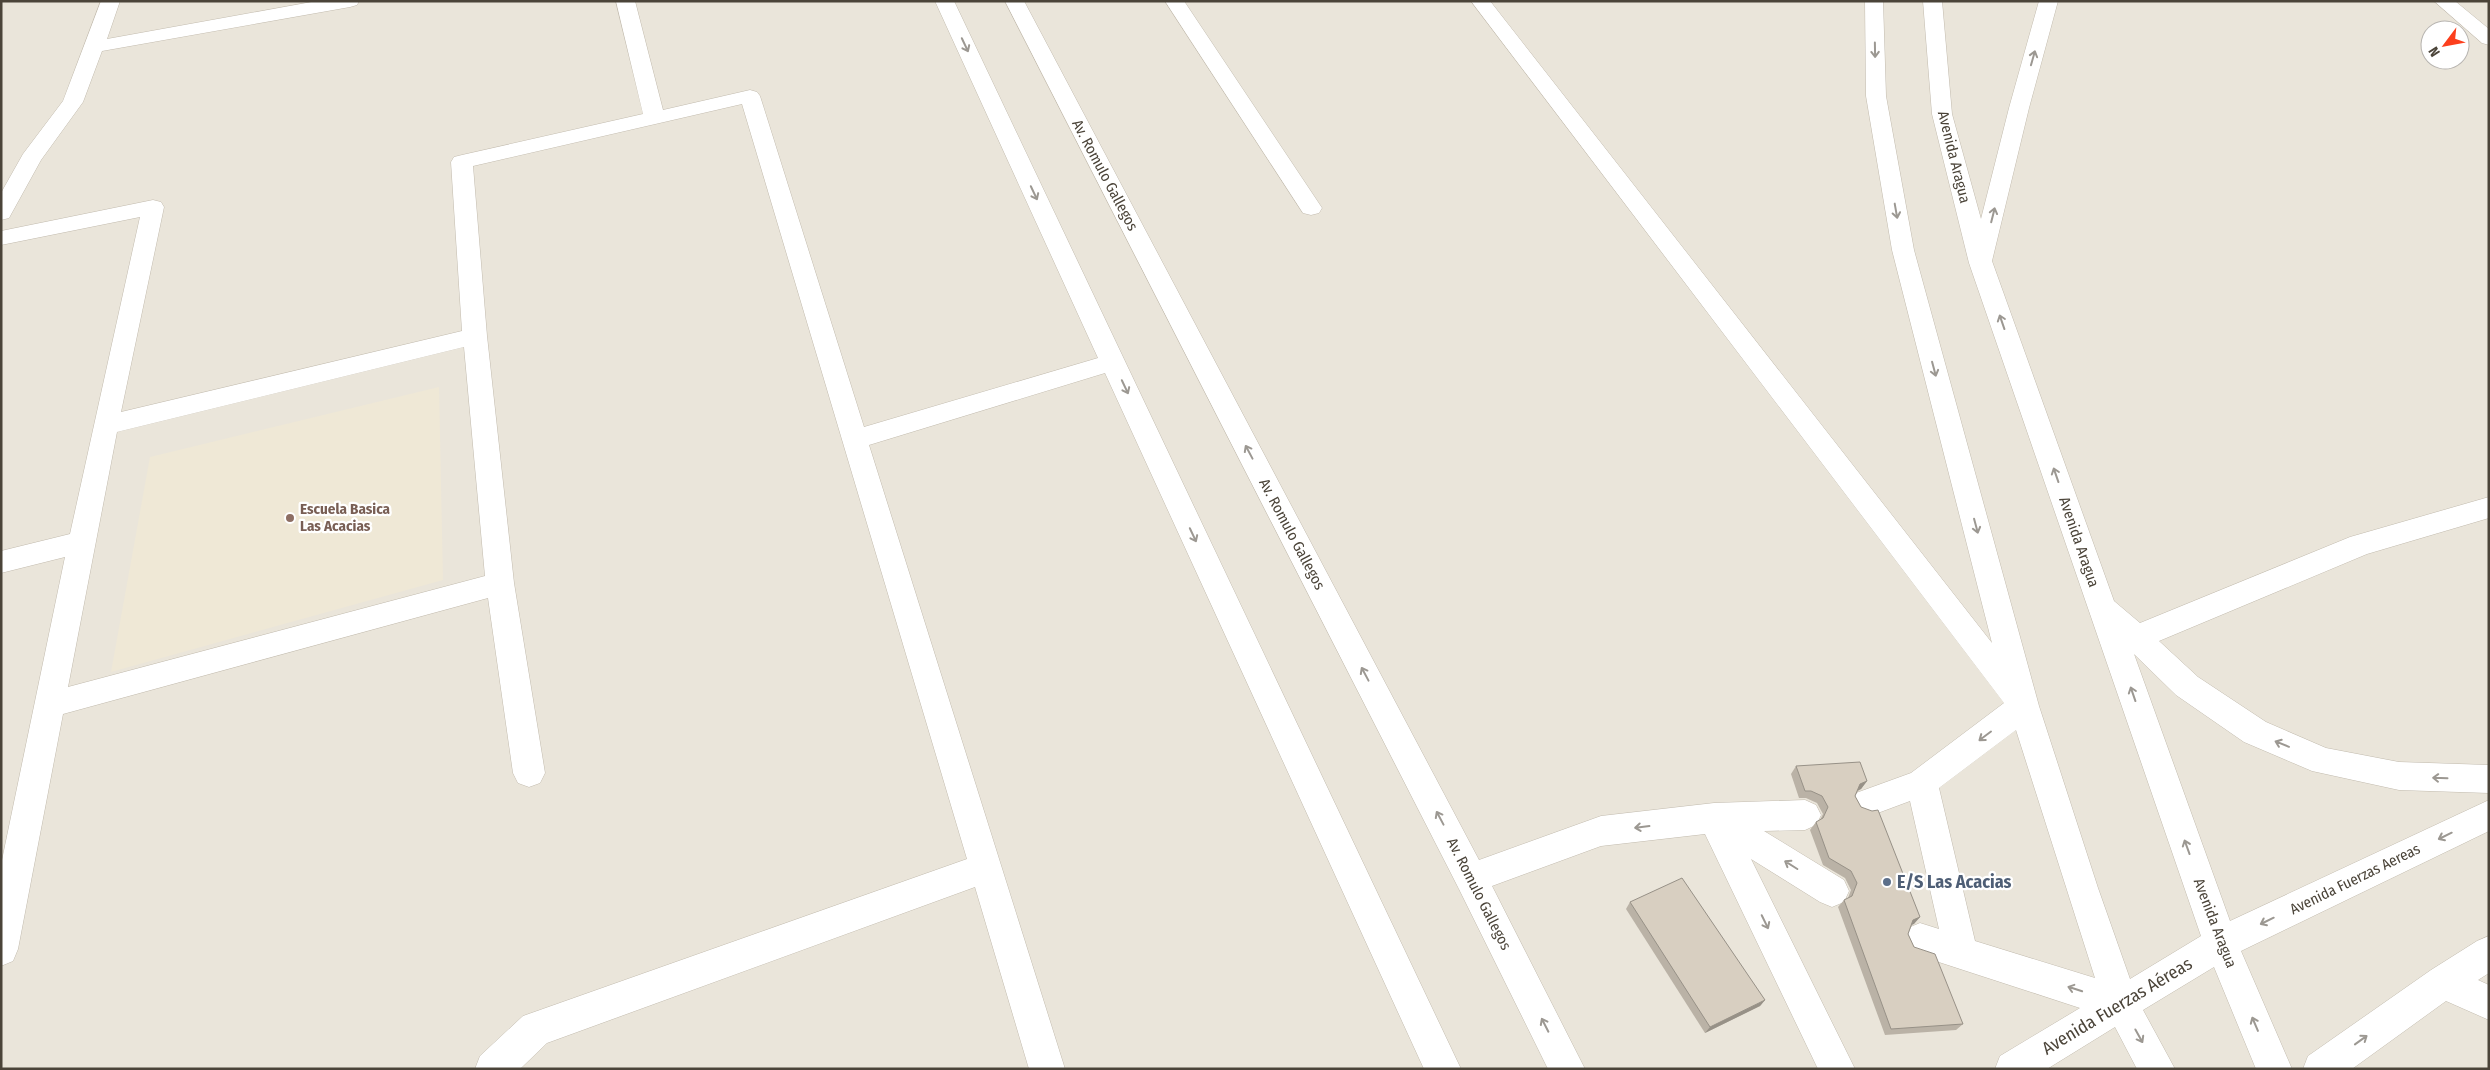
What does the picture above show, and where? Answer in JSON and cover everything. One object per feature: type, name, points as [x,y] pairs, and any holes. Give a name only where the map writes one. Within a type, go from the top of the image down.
[{"type":"street","points":[[1,212],[31,159],[73,102],[111,1]]},
{"type":"street","points":[[94,47],[350,1]]},
{"type":"street","points":[[625,1],[654,116]]},
{"type":"street","points":[[944,1],[1443,1069]]},
{"type":"street","name":"Av. Romulo Gallegos","points":[[1014,1],[1471,878],[1566,1069]]},
{"type":"street","points":[[1174,1],[1311,208]]},
{"type":"street","points":[[1480,1],[2024,706]]},
{"type":"street","points":[[1874,1],[1876,96],[1904,250],[2024,706],[2081,888],[2121,1004],[2157,1069]]},
{"type":"street","name":"Avenida Aragua","points":[[1932,1],[1942,114],[1981,263],[2221,943],[2274,1069]]},
{"type":"street","points":[[1981,263],[2019,108],[2049,1]]},
{"type":"street","points":[[2443,1],[2489,39]]},
{"type":"street","points":[[529,773],[500,583],[475,336],[462,162],[654,116],[750,96],[1047,1069]]},
{"type":"street","points":[[1,238],[153,207],[105,425],[1,950]]},
{"type":"street","points":[[105,425],[475,336]]},
{"type":"street","points":[[856,439],[1113,362]]},
{"type":"street","points":[[2135,638],[2360,545],[2489,507]]},
{"type":"street","points":[[1,562],[82,542]]},
{"type":"street","points":[[49,705],[500,583]]},
{"type":"street","points":[[2101,604],[2187,686],[2254,732],[2323,761],[2399,776],[2489,779]]},
{"type":"street","points":[[1867,803],[1922,783],[2024,706]]},
{"type":"street","points":[[1922,783],[1961,953]]},
{"type":"street","points":[[1471,878],[1601,831],[1714,818],[1805,815]]},
{"type":"street","name":"Avenida Fuerzas Aereas","points":[[2221,943],[2489,815]]},
{"type":"street","points":[[1714,818],[1832,891]]},
{"type":"street","points":[[1714,818],[1837,1069]]},
{"type":"street","points":[[493,1069],[536,1029],[986,868]]},
{"type":"street","points":[[1920,940],[2121,1004]]},
{"type":"street","name":"Avenida Fuerzas Aéreas","points":[[2013,1069],[2221,943]]},
{"type":"street","points":[[2321,1069],[2443,982],[2489,953]]},
{"type":"street","points":[[2443,982],[2489,1003]]},
{"type":"shaded area","points":[[1,1],[2489,1],[2489,1069],[1,1069]]},
{"type":"shaded area","name":"Escuela Basica Las Acacias","points":[[439,387],[443,580],[111,672],[150,457]]},
{"type":"building","points":[[1860,762],[1867,781],[1860,784],[1855,796],[1861,807],[1872,811],[1878,810],[1920,917],[1913,920],[1908,934],[1914,947],[1935,954],[1963,1024],[1891,1029],[1844,900],[1852,896],[1857,883],[1851,871],[1829,858],[1816,822],[1823,818],[1828,807],[1822,796],[1811,791],[1805,791],[1796,766]]},
{"type":"building","points":[[1682,878],[1765,1000],[1710,1027],[1630,902]]},
{"type":"place","name":"Escuela Basica Las Acacias","points":[[290,518]]},
{"type":"place","name":"E/S Las Acacias","points":[[1887,882]]}]
